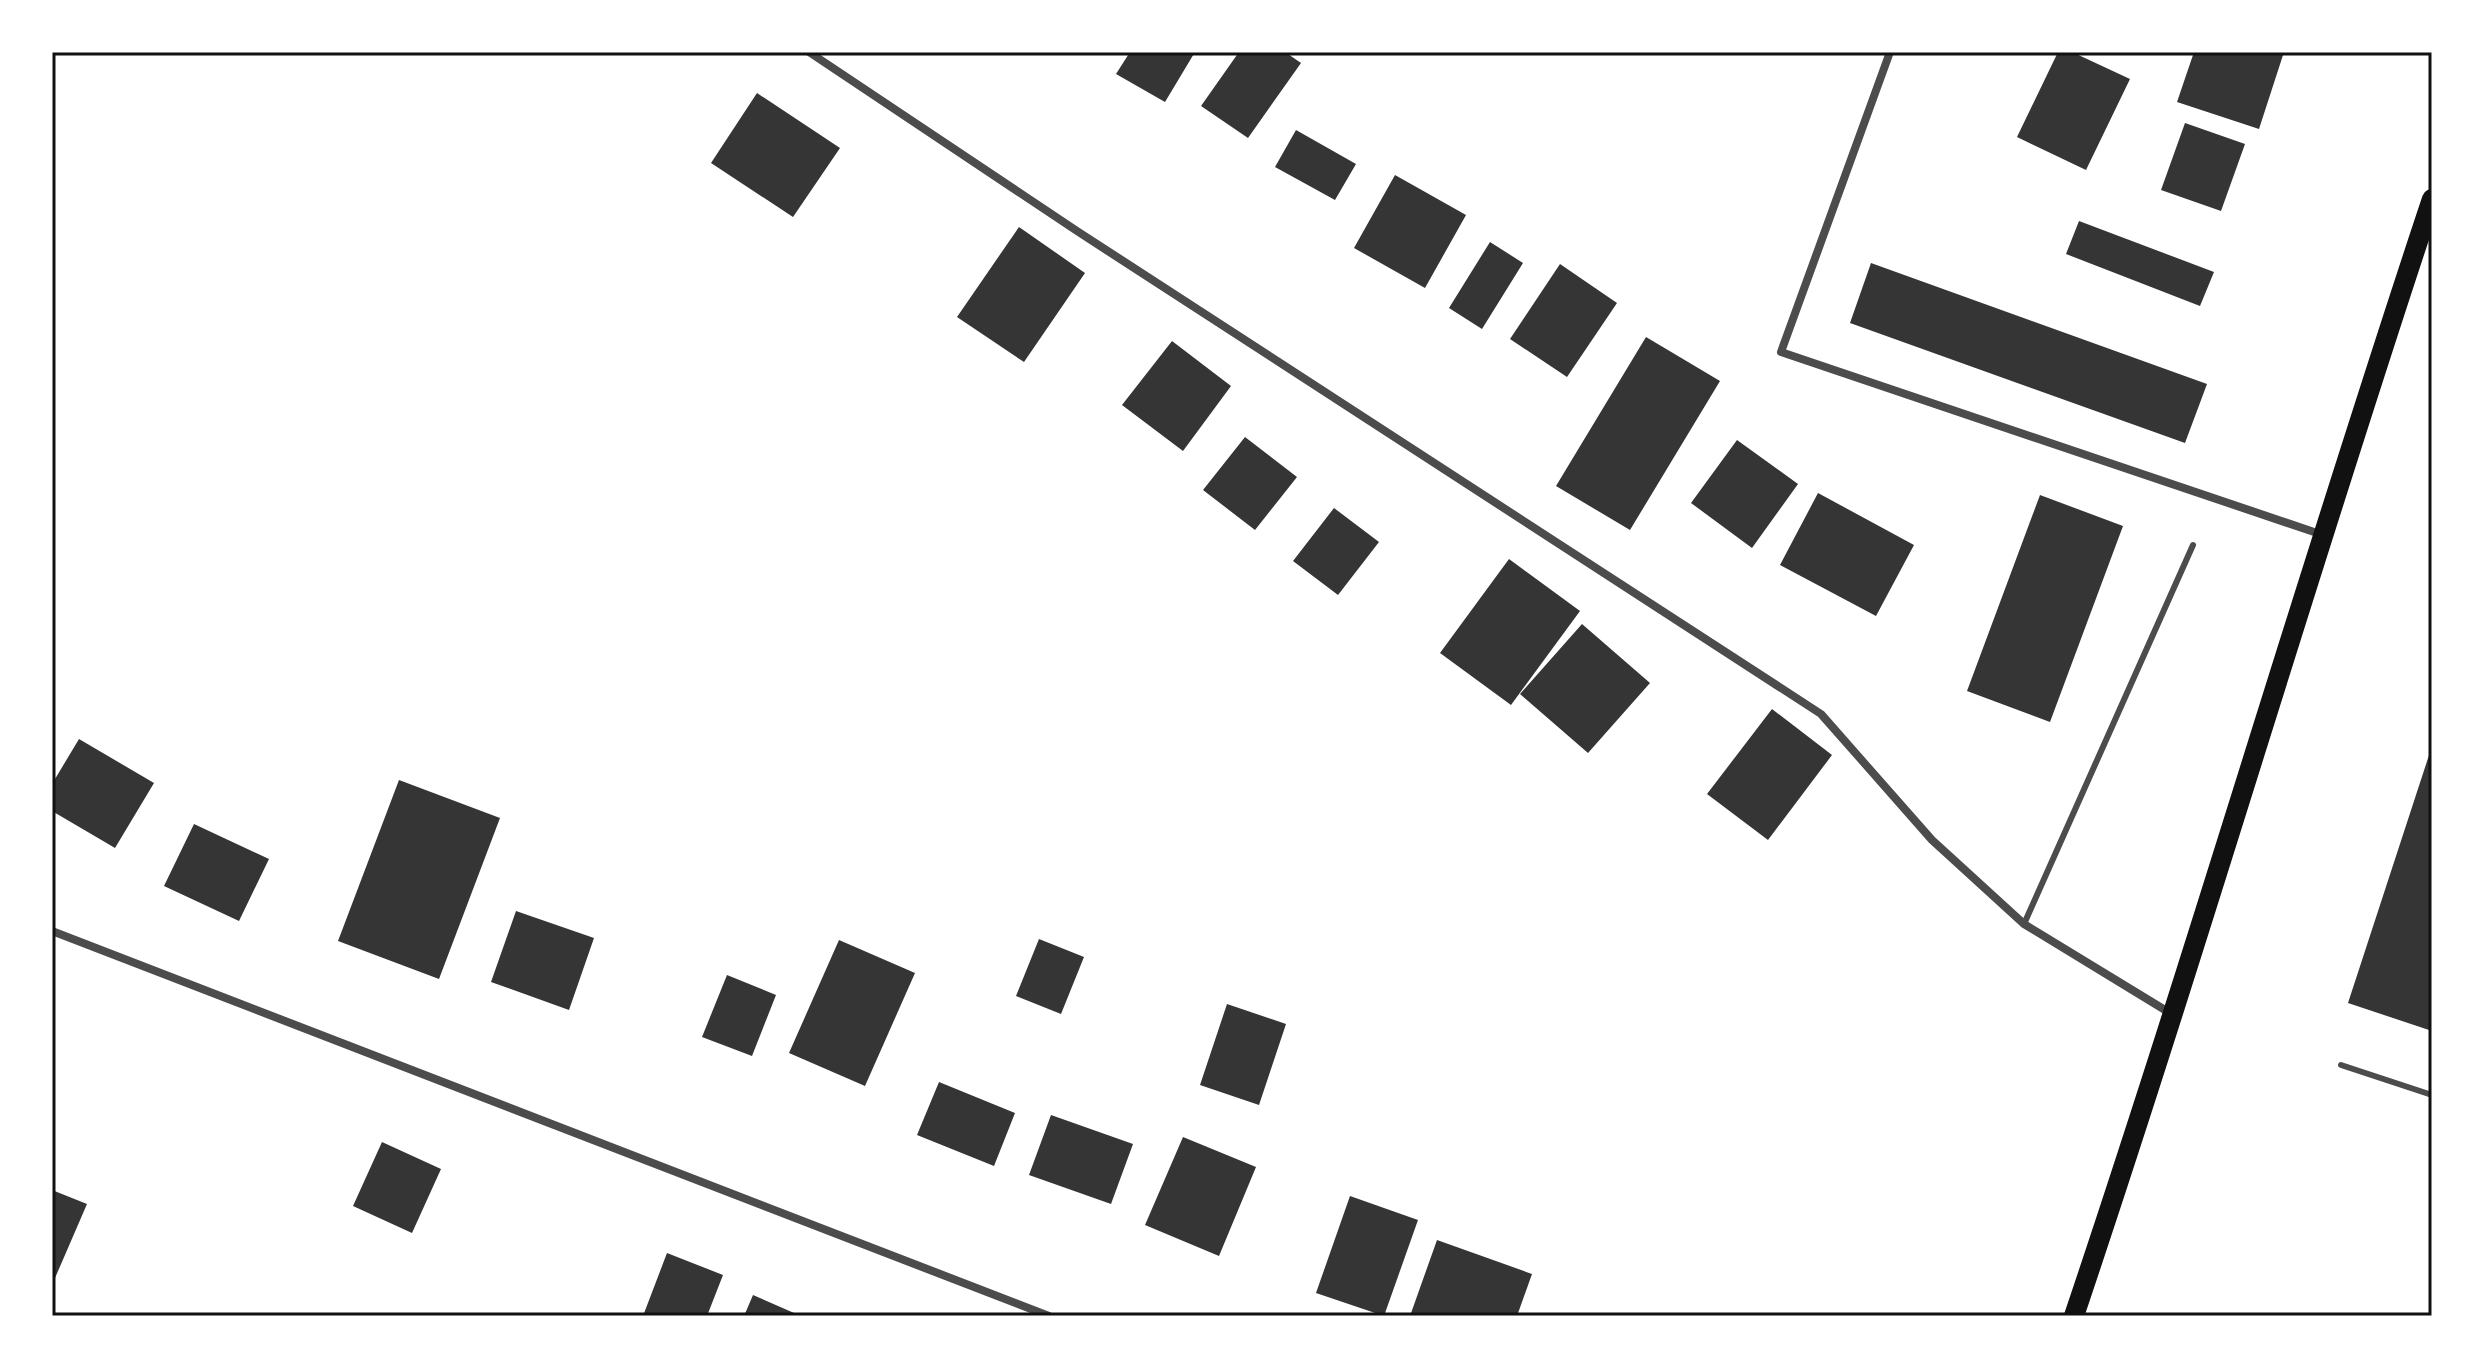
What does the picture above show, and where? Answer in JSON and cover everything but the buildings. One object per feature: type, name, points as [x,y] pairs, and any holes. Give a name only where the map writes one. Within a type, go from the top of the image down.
[{"type":"main road","points":[[2074,1316],[2174,1016],[2320,534],[2419,252],[2432,199]]},
{"type":"street","points":[[809,52],[1077,231],[1821,714],[1932,840],[2024,924],[2174,1016]]},
{"type":"street","points":[[1890,52],[1781,352],[2320,534]]},
{"type":"street","points":[[52,931],[1049,1316]]},
{"type":"lane","points":[[2024,924],[2193,545]]},
{"type":"lane","points":[[2341,1065],[2432,1095]]}]
